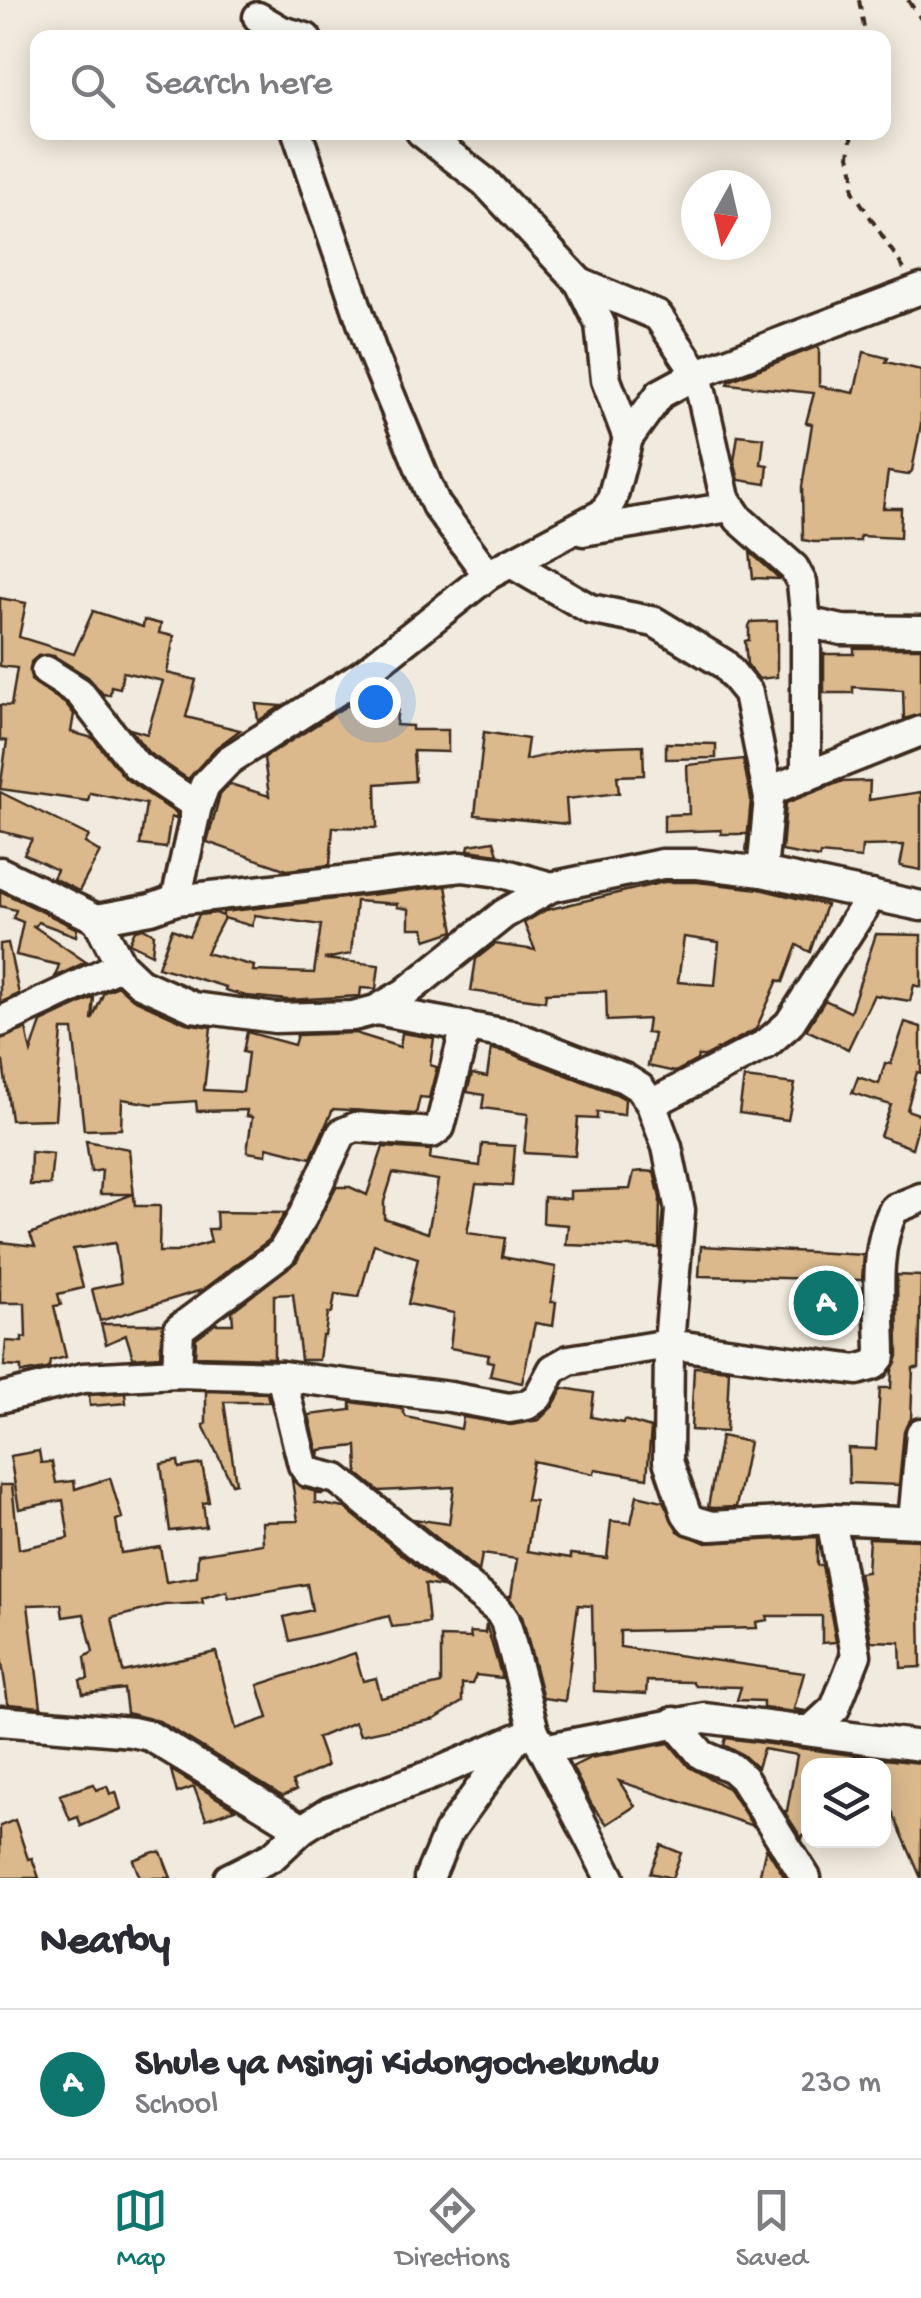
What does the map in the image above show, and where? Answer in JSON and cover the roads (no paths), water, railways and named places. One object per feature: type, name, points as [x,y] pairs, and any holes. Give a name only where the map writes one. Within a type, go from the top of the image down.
[{"type":"street","points":[[258,18],[280,30]]},
{"type":"street","points":[[300,140],[372,352],[436,504],[499,569],[590,608],[656,622],[724,664],[748,692],[769,798],[762,872]]},
{"type":"street","points":[[431,140],[485,182],[580,284],[600,324],[606,380],[628,438]]},
{"type":"street","points":[[580,284],[658,316],[696,374],[725,498],[794,568],[804,594],[806,622],[806,777]]},
{"type":"street","points":[[176,900],[196,806],[205,785],[229,760],[363,674],[499,569],[595,520],[610,505],[628,438],[660,394],[696,374],[919,289]]},
{"type":"street","points":[[568,534],[730,507]]},
{"type":"street","points":[[806,622],[842,630],[921,631]]},
{"type":"street","points":[[46,671],[79,692],[136,765],[196,806]]},
{"type":"street","points":[[769,798],[774,790],[921,730]]},
{"type":"street","points":[[0,872],[96,919],[121,966],[140,984],[193,1007],[275,1018],[353,1016],[376,1010],[405,993],[504,914],[551,886],[662,864],[762,872],[921,906]]},
{"type":"street","points":[[96,919],[176,900],[462,868],[499,872],[551,886]]},
{"type":"street","points":[[651,1104],[766,1044],[789,1024],[872,895]]},
{"type":"street","points":[[0,1022],[121,966]]},
{"type":"street","points":[[376,1010],[512,1035],[624,1078],[640,1088],[651,1104],[667,1148],[680,1210],[669,1344],[668,1461],[691,1520],[711,1526],[830,1518],[917,1523],[921,1433]]},
{"type":"street","points":[[177,1373],[179,1329],[282,1252],[342,1133],[356,1127],[432,1134],[440,1127],[466,1026]]},
{"type":"street","points":[[1,1395],[83,1378],[177,1373],[280,1376],[510,1408],[527,1405],[538,1397],[553,1369],[568,1360],[669,1344],[856,1370],[874,1365],[881,1356],[881,1252],[885,1226],[894,1209],[921,1198]]},
{"type":"street","points":[[280,1376],[308,1472],[337,1479],[498,1610],[505,1620],[531,1740],[610,1878]]},
{"type":"street","points":[[810,1731],[835,1708],[856,1654],[830,1518]]},
{"type":"street","points":[[229,1878],[273,1856],[329,1812],[531,1740],[718,1718],[921,1746]]},
{"type":"street","points":[[0,1721],[150,1736],[302,1830]]},
{"type":"street","points":[[674,1722],[702,1756],[732,1768],[743,1778],[806,1878]]},
{"type":"street","points":[[428,1878],[448,1833],[531,1740]]},
{"type":"place","name":"Shule ya Msingi Kidongochekundu","points":[[826,1303]]}]
